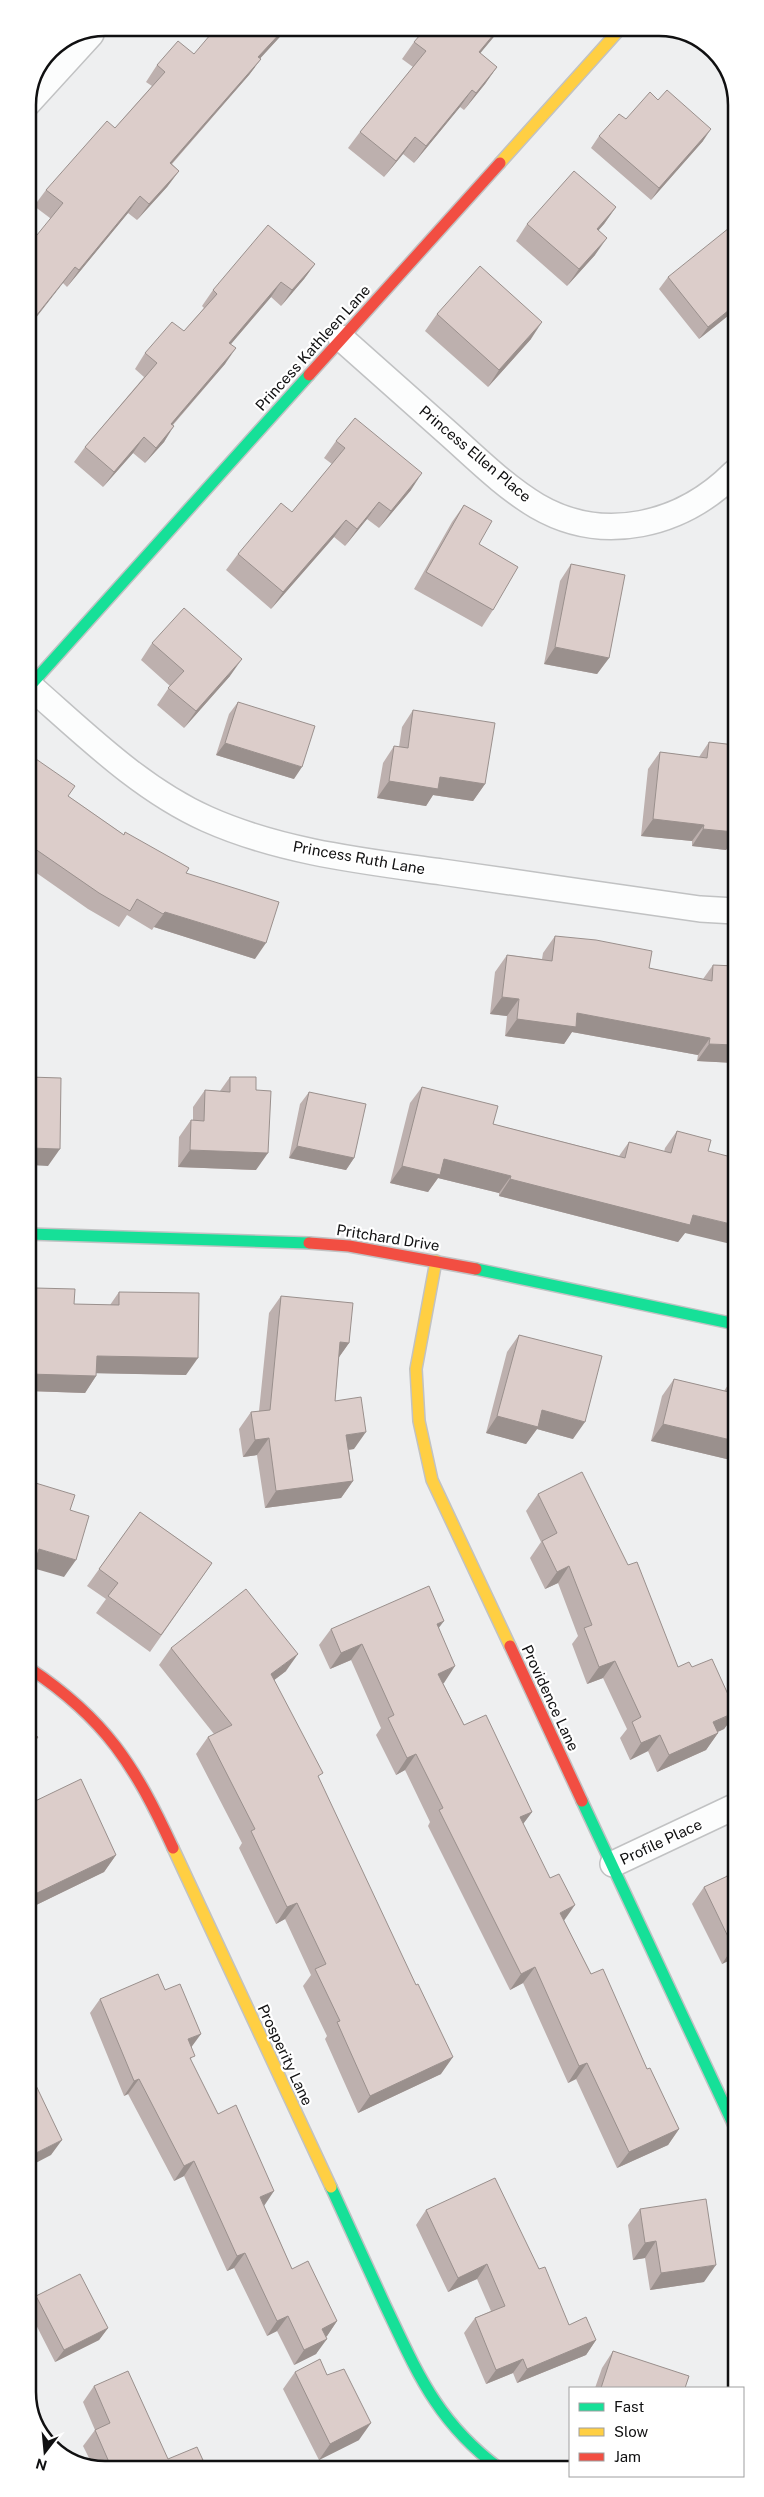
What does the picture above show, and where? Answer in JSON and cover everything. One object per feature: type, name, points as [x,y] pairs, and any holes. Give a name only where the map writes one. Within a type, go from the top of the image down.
[{"type":"street","name":"Princess Kathleen Lane","points":[[36,679],[614,36]]},
{"type":"street","points":[[38,92],[86,40]]},
{"type":"street","name":"Princess Ellen Place","points":[[341,338],[512,488],[539,507],[570,520],[606,526],[627,526],[669,517],[704,499],[728,478]]},
{"type":"street","name":"Princess Ruth Lane","points":[[36,693],[113,758],[157,790],[206,819],[258,838],[353,859],[700,909],[728,911]]},
{"type":"street","name":"Pritchard Drive","points":[[36,1234],[308,1242],[349,1246],[436,1261],[728,1323]]},
{"type":"street","name":"Providence Lane","points":[[436,1261],[416,1369],[419,1421],[426,1461],[439,1499],[728,2113]]},
{"type":"street","name":"Prosperity Lane","points":[[36,1673],[72,1697],[104,1728],[126,1755],[148,1794],[421,2381],[450,2425],[469,2445],[490,2461]]},
{"type":"street","name":"Profile Place","points":[[612,1864],[728,1810]]},
{"type":"building","points":[[209,36],[278,36],[258,57],[261,59],[170,163],[179,171],[149,204],[140,196],[79,270],[75,267],[36,316],[36,236],[63,203],[46,190],[107,121],[115,128],[165,72],[157,65],[178,41],[194,54]]},
{"type":"building","points":[[419,36],[492,36],[479,52],[497,67],[476,93],[472,90],[426,146],[415,137],[396,161],[360,132],[426,51],[414,42]]},
{"type":"building","points":[[667,90],[711,129],[659,188],[599,136],[619,114],[626,119],[650,92],[658,100]]},
{"type":"building","points":[[574,171],[616,207],[597,229],[607,238],[579,269],[527,224]]},
{"type":"building","points":[[268,225],[315,264],[292,290],[281,282],[229,343],[236,348],[171,424],[174,426],[156,448],[144,437],[114,472],[85,447],[157,363],[145,353],[172,322],[184,331],[217,294],[213,290]]},
{"type":"building","points":[[728,229],[728,311],[708,327],[668,277]]},
{"type":"building","points":[[480,266],[542,322],[499,370],[437,314]]},
{"type":"building","points":[[355,418],[422,473],[391,511],[379,502],[357,529],[346,520],[283,592],[238,554],[281,503],[292,512],[345,448],[336,441]]},
{"type":"building","points":[[464,505],[492,521],[479,544],[518,567],[493,610],[426,572]]},
{"type":"building","points":[[571,564],[625,575],[609,658],[555,647]]},
{"type":"building","points":[[184,608],[242,659],[196,711],[168,688],[184,671],[152,643]]},
{"type":"building","points":[[238,702],[315,726],[302,767],[225,743]]},
{"type":"building","points":[[413,710],[495,723],[485,784],[440,777],[438,789],[389,781],[394,746],[408,748]]},
{"type":"building","points":[[709,742],[728,744],[728,831],[703,829],[704,825],[653,819],[660,752],[707,758]]},
{"type":"building","points":[[36,759],[75,786],[68,796],[124,835],[125,832],[189,868],[186,873],[279,902],[266,943],[165,912],[163,914],[137,899],[130,911],[99,893],[36,850]]},
{"type":"building","points":[[555,936],[596,940],[652,951],[649,968],[712,981],[713,965],[728,966],[728,1045],[709,1044],[710,1038],[577,1013],[576,1027],[517,1019],[519,999],[502,997],[507,955],[552,961]]},
{"type":"building","points":[[36,1077],[61,1078],[60,1149],[36,1148]]},
{"type":"building","points":[[230,1077],[256,1077],[256,1090],[271,1091],[268,1153],[190,1150],[191,1120],[204,1121],[205,1090],[230,1092]]},
{"type":"building","points":[[422,1087],[498,1106],[493,1124],[625,1158],[629,1142],[671,1153],[677,1131],[711,1140],[708,1151],[728,1156],[728,1223],[693,1215],[690,1225],[510,1179],[511,1176],[444,1159],[440,1175],[402,1166]]},
{"type":"building","points":[[309,1092],[366,1104],[354,1158],[297,1146]]},
{"type":"building","points":[[36,1288],[75,1289],[74,1304],[119,1305],[119,1292],[199,1293],[198,1358],[97,1356],[96,1376],[36,1374]]},
{"type":"building","points":[[281,1296],[353,1303],[349,1343],[340,1342],[335,1401],[361,1397],[366,1432],[346,1435],[353,1481],[276,1491],[269,1438],[255,1440],[251,1412],[270,1410]]},
{"type":"building","points":[[519,1335],[602,1356],[585,1422],[542,1410],[538,1427],[497,1416]]},
{"type":"building","points":[[674,1379],[728,1392],[728,1439],[663,1424]]},
{"type":"building","points":[[582,1472],[628,1565],[637,1562],[678,1667],[689,1662],[692,1667],[712,1659],[728,1694],[728,1715],[713,1722],[718,1733],[669,1755],[660,1735],[641,1743],[632,1722],[641,1717],[615,1661],[599,1667],[584,1628],[592,1625],[569,1566],[557,1572],[542,1541],[557,1533],[538,1494]]},
{"type":"building","points":[[36,1483],[75,1495],[70,1510],[89,1516],[76,1560],[39,1549],[36,1559]]},
{"type":"building","points":[[140,1512],[212,1563],[161,1635],[108,1596],[118,1583],[99,1569]]},
{"type":"building","points":[[429,1586],[444,1621],[437,1624],[455,1666],[438,1674],[464,1725],[486,1715],[532,1812],[520,1817],[550,1878],[559,1874],[575,1905],[560,1913],[591,1974],[603,1969],[647,2069],[650,2068],[679,2129],[629,2152],[587,2063],[579,2066],[535,1967],[521,1974],[439,1810],[443,1808],[416,1754],[407,1758],[388,1718],[394,1715],[362,1644],[341,1653],[331,1629]]},
{"type":"building","points":[[246,1589],[298,1654],[271,1674],[323,1773],[318,1776],[416,1985],[418,1984],[453,2057],[370,2096],[337,2022],[340,2021],[315,1969],[326,1964],[297,1903],[287,1907],[251,1831],[255,1829],[208,1737],[232,1725],[171,1648]]},
{"type":"building","points":[[81,1779],[116,1855],[36,1894],[36,1801]]},
{"type":"building","points":[[728,1876],[728,1937],[704,1887]]},
{"type":"building","points":[[158,1974],[165,1990],[180,1984],[201,2034],[188,2039],[195,2056],[190,2058],[218,2114],[236,2105],[274,2191],[260,2197],[292,2269],[308,2261],[337,2321],[322,2329],[327,2339],[304,2350],[288,2316],[277,2321],[245,2253],[237,2256],[194,2161],[184,2166],[139,2079],[134,2081],[100,1999]]},
{"type":"building","points":[[36,2086],[62,2140],[36,2153]]},
{"type":"building","points":[[495,2178],[539,2269],[545,2267],[569,2325],[586,2317],[596,2340],[527,2369],[523,2359],[496,2370],[475,2318],[505,2306],[487,2264],[458,2278],[426,2210]]},
{"type":"building","points":[[706,2199],[716,2265],[661,2273],[656,2241],[645,2243],[640,2209]]},
{"type":"building","points":[[80,2274],[108,2328],[64,2350],[36,2296]]},
{"type":"building","points":[[613,2351],[689,2376],[685,2387],[601,2387]]},
{"type":"building","points":[[320,2359],[327,2375],[344,2369],[371,2423],[330,2444],[295,2372]]},
{"type":"building","points":[[128,2371],[168,2459],[197,2447],[203,2461],[109,2461],[95,2430],[110,2423],[94,2386]]},
{"type":"traffic: fast","points":[[36,679],[309,375]]},
{"type":"traffic: fast","points":[[36,1234],[309,1243]]},
{"type":"traffic: fast","points":[[476,1269],[728,1323]]},
{"type":"traffic: fast","points":[[582,1801],[728,2113]]},
{"type":"traffic: fast","points":[[331,2187],[419,2374],[444,2414],[460,2433],[490,2461]]},
{"type":"traffic: slow","points":[[500,163],[614,36]]},
{"type":"traffic: slow","points":[[436,1261],[416,1369],[419,1421],[432,1480],[510,1646]]},
{"type":"traffic: slow","points":[[173,1848],[331,2187]]},
{"type":"traffic: jam","points":[[309,375],[500,163]]},
{"type":"traffic: jam","points":[[309,1243],[349,1246],[476,1269]]},
{"type":"traffic: jam","points":[[510,1646],[582,1801]]},
{"type":"traffic: jam","points":[[36,1673],[79,1706],[116,1746],[145,1792],[173,1848]]}]
